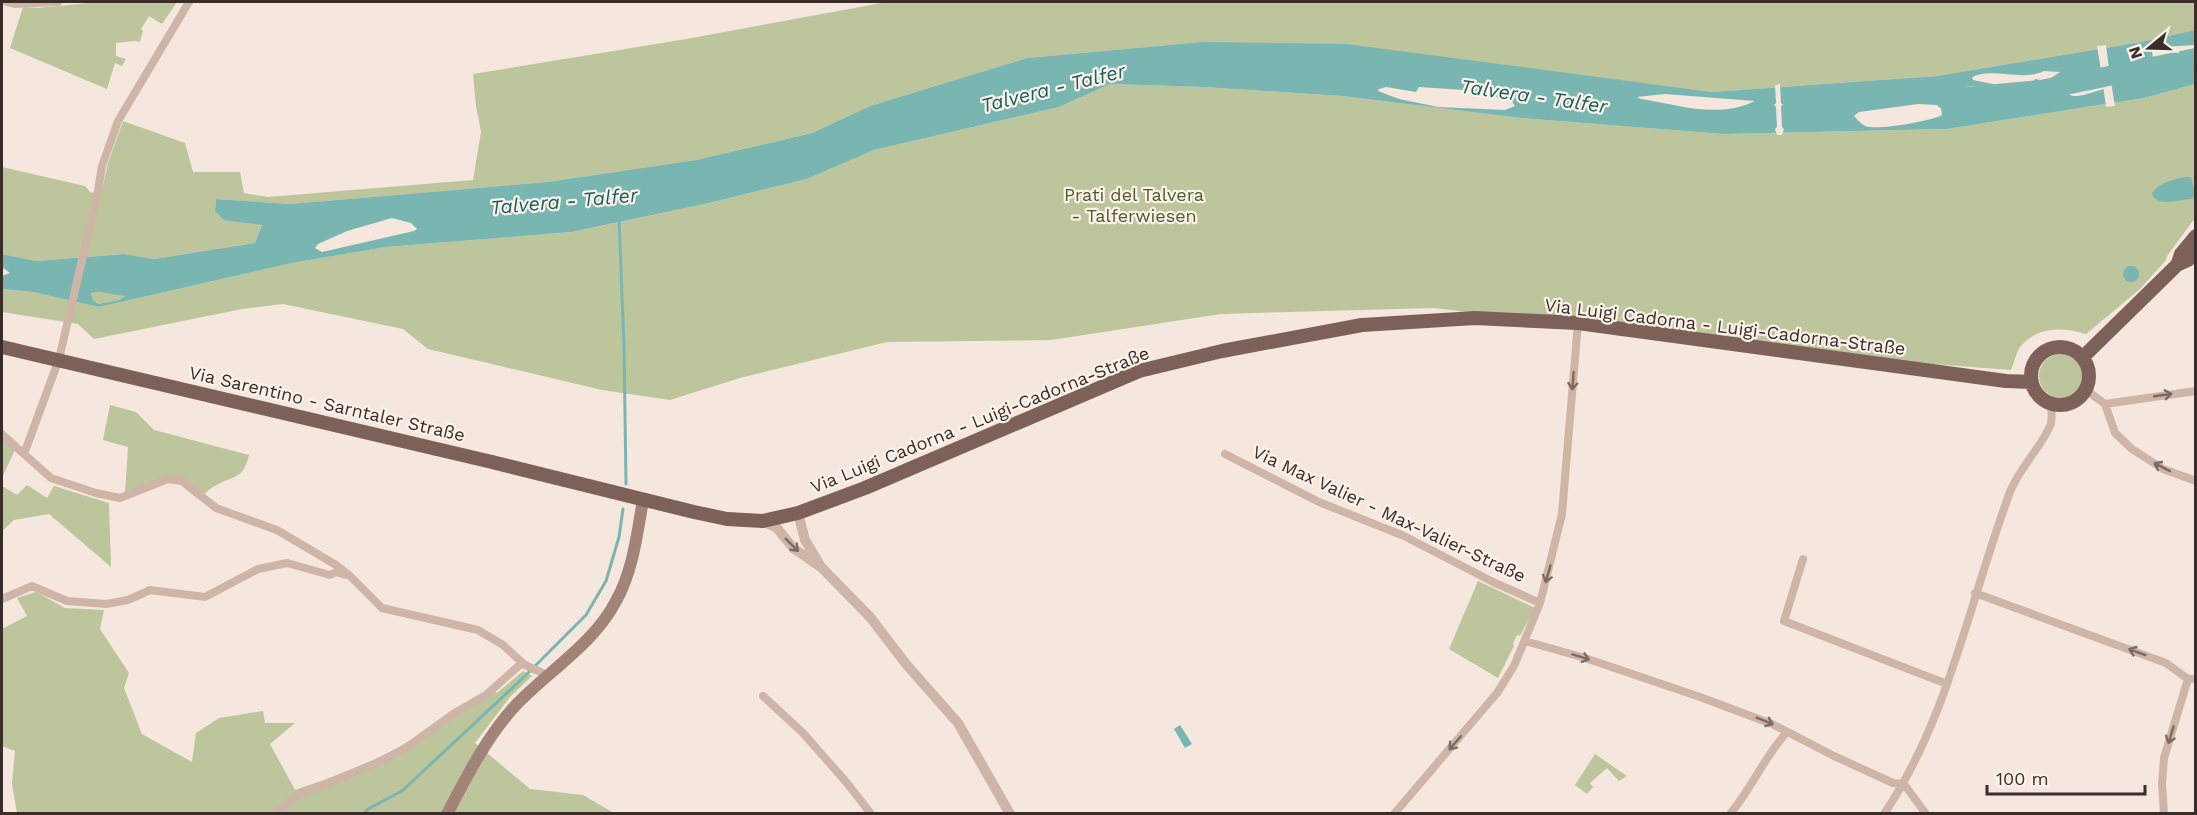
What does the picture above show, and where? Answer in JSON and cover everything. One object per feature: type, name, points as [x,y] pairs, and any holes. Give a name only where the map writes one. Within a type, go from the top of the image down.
[{"type":"main road","points":[[2177,265],[2181,254],[2196,236]]},
{"type":"main road","points":[[2083,357],[2177,265],[2188,260],[2196,252]]},
{"type":"main road","name":"Via Luigi Cadorna - Luigi-Cadorna-Straße","points":[[763,521],[798,513],[875,483],[1139,371],[1222,351],[1362,325],[1475,318],[1578,323],[2006,381],[2032,382]]},
{"type":"main road","name":"Via Sarentino - Sarntaler Straße","points":[[2,347],[644,500],[728,519],[763,521]]},
{"type":"main road","points":[[2062,347],[2070,348],[2083,357],[2090,374],[2086,390],[2079,398],[2060,405],[2051,404],[2040,397],[2032,382],[2031,373],[2034,363],[2041,354],[2049,349],[2062,347]]},
{"type":"main road","points":[[447,813],[483,747],[515,707],[544,673],[590,637],[609,613],[617,600],[632,558],[644,500]]},
{"type":"street","points":[[11,2],[58,2]]},
{"type":"street","points":[[24,454],[58,359],[102,166],[118,121],[189,2]]},
{"type":"street","points":[[1394,813],[1497,693],[1514,666],[1540,603],[1562,514],[1578,323]]},
{"type":"street","points":[[2086,390],[2105,404],[2115,433],[2132,449],[2163,469],[2196,481]]},
{"type":"street","points":[[2105,404],[2196,391]]},
{"type":"street","points":[[1884,813],[1904,784],[1947,684],[2011,489],[2051,424],[2051,404]]},
{"type":"street","points":[[2,435],[51,478],[96,493],[120,498],[168,478],[182,481],[216,508],[277,530],[317,553],[349,575],[382,609],[478,630],[493,638],[524,664],[544,673]]},
{"type":"street","name":"Via Max Valier - Max-Valier-Straße","points":[[1225,454],[1319,502],[1404,536],[1493,582],[1540,603]]},
{"type":"street","points":[[798,513],[805,540],[822,568]]},
{"type":"street","points":[[763,521],[777,528],[793,548],[822,568],[870,617],[906,664],[958,723],[1007,812]]},
{"type":"street","points":[[1803,559],[1784,621],[1947,684]]},
{"type":"street","points":[[2,599],[32,586],[67,601],[95,603],[123,602],[150,590],[205,597],[258,569],[287,563],[330,575],[336,572],[349,575]]},
{"type":"street","points":[[1975,593],[2166,663],[2192,679],[2164,758],[2162,783],[2164,813]]},
{"type":"street","points":[[1525,641],[1585,658],[1772,724],[1893,783],[1904,784],[1926,813]]},
{"type":"street","points":[[275,813],[294,797],[374,764],[406,748],[453,714],[486,695],[524,664]]},
{"type":"street","points":[[763,696],[803,733],[871,813]]},
{"type":"street","points":[[1730,813],[1751,787],[1773,747],[1787,732]]},
{"type":"green space","points":[[99,2],[177,2],[162,24],[149,16],[141,29],[143,31],[140,42],[116,43],[116,56],[126,59],[122,66],[115,63],[107,89],[10,48],[23,7],[37,8]]},
{"type":"green space","points":[[887,2],[2195,2],[2195,30],[2141,42],[1937,76],[1712,92],[1531,69],[1201,42],[1027,58],[870,106],[812,133],[696,160],[547,182],[290,204],[216,199],[215,211],[262,224],[255,243],[154,259],[123,254],[36,261],[2,254],[2,167],[85,186],[90,192],[101,194],[108,163],[123,121],[185,143],[193,172],[240,172],[244,193],[268,197],[473,180],[481,132],[473,74],[686,39]]},
{"type":"green space","name":"Prati del Talvera - Talferwiesen","points":[[1110,84],[1204,87],[1342,96],[1521,118],[1723,134],[1947,129],[2144,98],[2195,84],[2195,218],[2166,260],[2140,289],[2086,334],[2068,330],[2051,330],[2035,335],[2020,347],[2011,370],[1853,358],[1434,308],[1221,314],[1051,340],[887,342],[740,378],[670,400],[602,390],[428,349],[403,329],[283,304],[242,309],[94,339],[78,324],[2,312],[2,289],[33,292],[99,307],[292,263],[386,247],[573,232],[807,179],[874,150],[1059,107]]},
{"type":"green space","points":[[91,293],[126,295],[119,300],[98,304],[93,300]]},
{"type":"green space","points":[[2061,354],[2076,361],[2083,376],[2076,391],[2061,398],[2046,391],[2039,376],[2046,361]]},
{"type":"green space","points":[[110,405],[136,412],[154,430],[249,455],[247,463],[240,473],[212,488],[202,497],[182,481],[168,479],[125,493],[128,447],[103,440]]},
{"type":"green space","points":[[2,429],[18,443],[2,478]]},
{"type":"green space","points":[[27,485],[47,498],[54,486],[109,503],[111,567],[49,514],[14,520],[2,531],[2,486],[17,495]]},
{"type":"green space","points":[[1478,581],[1535,608],[1520,636],[1517,635],[1498,678],[1449,649]]},
{"type":"green space","points":[[36,592],[65,608],[104,610],[100,629],[129,673],[124,688],[142,734],[192,762],[196,733],[219,718],[263,711],[265,723],[295,723],[270,744],[295,790],[378,759],[491,689],[497,693],[523,671],[532,676],[510,697],[475,743],[530,789],[583,795],[614,813],[17,813],[12,784],[15,751],[2,746],[2,629],[27,616],[17,598]]},
{"type":"green space","points":[[1595,754],[1627,776],[1619,781],[1607,768],[1590,783],[1593,787],[1587,794],[1575,785]]},
{"type":"water","points":[[2195,30],[2195,45],[2162,47],[2152,51],[2153,60],[2158,61],[2195,56],[2195,84],[2144,98],[1947,129],[1723,134],[1521,118],[1342,96],[1204,87],[1110,84],[1059,107],[874,150],[807,179],[709,203],[572,232],[386,247],[292,263],[99,307],[33,292],[2,289],[2,276],[10,273],[2,267],[2,254],[36,261],[124,254],[154,259],[255,243],[262,225],[224,220],[215,211],[216,199],[290,204],[547,182],[696,160],[812,133],[870,106],[1027,58],[1201,42],[1346,44],[1712,92],[1937,76],[2141,42]],"holes":[[[2044,71],[2060,72],[2047,81],[2035,79],[2030,91],[2011,98],[1976,100],[1963,88],[1998,85],[1973,80],[1972,77],[1981,74],[2027,75]],[[2091,74],[2120,74],[2127,78],[2110,87],[2079,96],[2065,92],[2064,88],[2070,82]],[[1386,87],[1416,92],[1419,87],[1464,90],[1511,100],[1515,106],[1505,110],[1438,107],[1399,99],[1378,91]],[[1665,94],[1755,101],[1741,106],[1713,110],[1637,97]],[[1918,104],[1937,105],[1941,108],[1942,115],[1916,122],[1880,127],[1865,126],[1854,116],[1859,112]],[[392,218],[411,223],[417,229],[322,252],[315,248],[318,244],[347,231]],[[91,293],[125,296],[119,300],[98,304],[93,300]]]},
{"type":"water","points":[[2191,177],[2195,194],[2192,199],[2162,202],[2153,197],[2152,193],[2163,184]]},
{"type":"water","points":[[2131,266],[2139,274],[2131,282],[2123,274]]},
{"type":"water","points":[[1180,725],[1192,744],[1185,748],[1174,729]]},
{"type":"pier","points":[[2106,45],[2110,77],[2102,77],[2097,46]]},
{"type":"pier","points":[[2111,82],[2115,106],[2106,107],[2103,85]]},
{"type":"pier","points":[[1780,84],[1783,105],[1781,106],[1782,127],[1784,129],[1782,135],[1777,135],[1775,85]]},
{"type":"waterway","name":"Talvera - Talfer","points":[[1945,99],[2041,90],[2196,58]]},
{"type":"waterway","points":[[619,219],[626,484]]},
{"type":"waterway","points":[[364,814],[368,809],[402,791],[524,677],[586,615],[606,581],[619,537],[623,509]]}]
